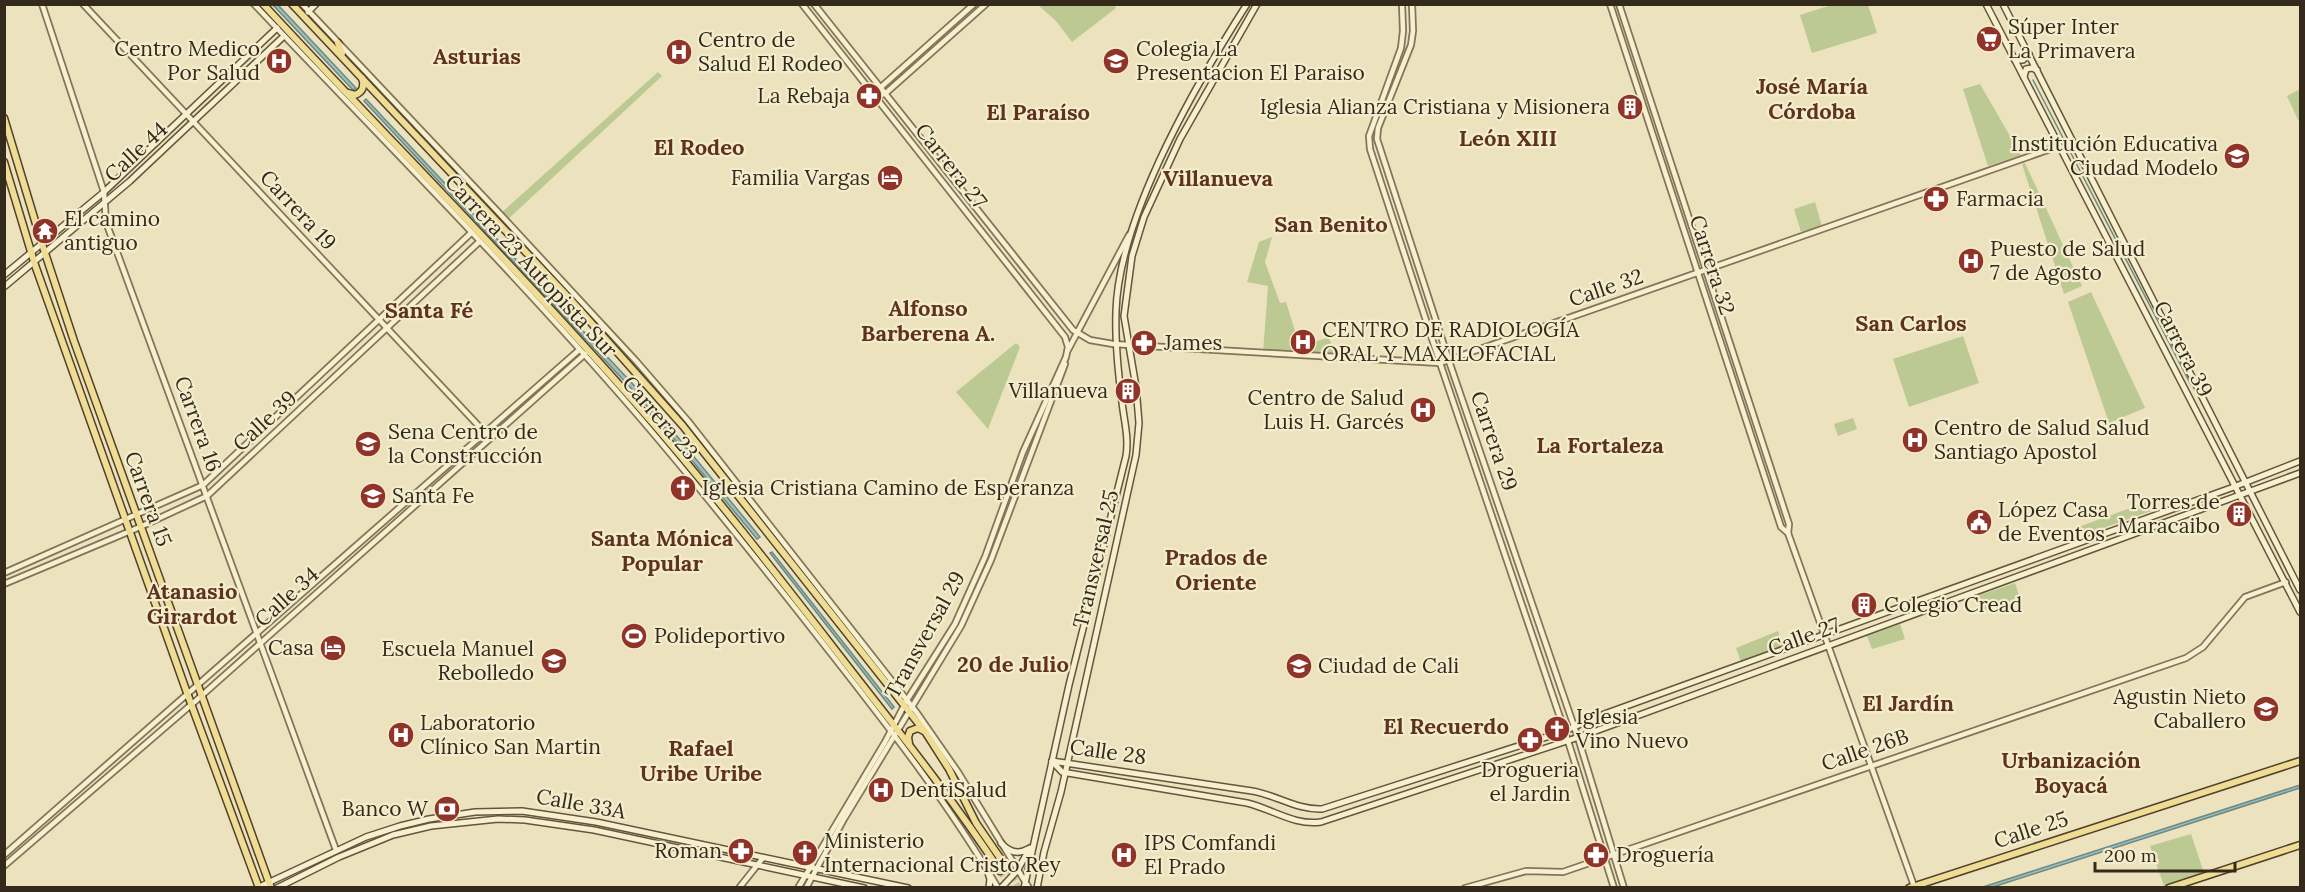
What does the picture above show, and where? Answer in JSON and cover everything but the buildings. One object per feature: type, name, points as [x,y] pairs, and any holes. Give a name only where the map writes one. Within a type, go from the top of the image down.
[{"type":"main road","name":"Carrera 23 Autopista Sur","points":[[292,4],[570,299],[683,426],[908,706]]},
{"type":"main road","points":[[308,12],[316,4]]},
{"type":"main road","points":[[1132,230],[1155,172],[1179,122],[1247,4]]},
{"type":"main road","name":"Transversal 25","points":[[1036,888],[1068,762],[1136,455],[1139,423],[1124,310],[1129,271],[1138,235],[1180,139],[1257,4]]},
{"type":"main road","name":"Carrera 39","points":[[1986,4],[2301,612]]},
{"type":"main road","name":"Carrera 39","points":[[2003,4],[2301,590]]},
{"type":"main road","name":"Carrera 23 Autopista Sur","points":[[264,8],[342,89],[377,130],[636,409],[752,544],[895,731]]},
{"type":"main road","name":"Calle 44","points":[[4,275],[104,192],[277,28]]},
{"type":"main road","points":[[320,33],[332,36]]},
{"type":"main road","name":"Calle 44","points":[[4,287],[105,204],[284,36]]},
{"type":"main road","points":[[338,43],[345,59]]},
{"type":"main road","points":[[2014,60],[2023,60],[2029,54]]},
{"type":"main road","points":[[2024,78],[2026,69],[2032,68],[2038,71]]},
{"type":"main road","points":[[342,89],[353,95],[360,92],[364,85],[359,74]]},
{"type":"main road","name":"Carrera 15","points":[[4,118],[45,254],[135,514],[270,885]]},
{"type":"main road","name":"Carrera 15","points":[[4,162],[31,252],[129,532],[258,887]]},
{"type":"main road","name":"Transversal 25","points":[[1024,884],[1127,449],[1117,345],[1118,297],[1132,230]]},
{"type":"main road","points":[[2185,389],[2192,392],[2197,385]]},
{"type":"main road","points":[[2196,410],[2200,404],[2207,405]]},
{"type":"main road","name":"Calle 27","points":[[1322,809],[1574,727],[2301,461]]},
{"type":"main road","name":"Calle 27","points":[[1315,823],[1569,741],[2301,472]]},
{"type":"main road","name":"Carrera 23","points":[[908,706],[949,769],[976,824],[1007,868]]},
{"type":"main road","points":[[909,745],[908,737],[912,730],[919,728],[926,733]]},
{"type":"main road","points":[[895,731],[909,745],[961,813],[1000,871]]},
{"type":"main road","name":"Calle 28","points":[[1052,760],[1260,792],[1295,807],[1322,809]]},
{"type":"main road","name":"Calle 28","points":[[1052,760],[1065,772],[1247,803],[1273,810],[1292,820],[1315,823]]},
{"type":"main road","name":"Calle 25","points":[[1911,887],[2301,761]]},
{"type":"main road","points":[[1377,792],[1383,802]]},
{"type":"main road","points":[[1377,792],[1377,804]]},
{"type":"main road","name":"Calle 33A","points":[[258,887],[270,885],[336,850],[379,832],[429,819],[475,812],[522,810],[571,818],[908,888]]},
{"type":"main road","points":[[569,826],[571,818]]},
{"type":"main road","name":"Calle 33A","points":[[277,888],[363,846],[393,835],[430,826],[498,819],[569,826],[864,888]]},
{"type":"main road","name":"Transversal 25","points":[[999,888],[1017,870],[1035,837]]},
{"type":"main road","points":[[1001,843],[1009,850],[1018,853],[1031,845]]},
{"type":"main road","points":[[2169,888],[2301,845]]},
{"type":"main road","points":[[986,867],[990,879],[989,888]]},
{"type":"street","name":"Carrera 16","points":[[42,4],[104,192],[106,222],[336,850]]},
{"type":"street","name":"Carrera 19","points":[[83,4],[490,438]]},
{"type":"street","points":[[254,4],[264,8],[284,36],[305,53],[579,350],[586,353]]},
{"type":"street","name":"Carrera 23","points":[[302,4],[500,214],[688,421],[958,772],[1024,884],[1029,888]]},
{"type":"street","name":"Carrera 27","points":[[802,4],[1065,337],[1068,351]]},
{"type":"street","name":"Carrera 27","points":[[814,4],[1077,334]]},
{"type":"street","points":[[876,98],[880,88],[974,4]]},
{"type":"street","points":[[876,98],[885,94],[986,4]]},
{"type":"street","name":"Carrera 29","points":[[1402,4],[1401,48],[1369,136],[1369,146],[1440,363],[1569,741],[1614,888]]},
{"type":"street","name":"Carrera 29","points":[[1412,4],[1413,31],[1409,50],[1378,128],[1377,139],[1449,360],[1578,737],[1624,888]]},
{"type":"street","name":"Carrera 32","points":[[1610,4],[1781,527],[1788,533]]},
{"type":"street","name":"Carrera 32","points":[[1619,4],[1789,524],[1788,533],[1911,887]]},
{"type":"street","points":[[1403,31],[1407,35],[1413,31]]},
{"type":"street","points":[[1401,48],[1407,45],[1409,50]]},
{"type":"street","name":"Calle 32","points":[[1077,334],[1090,340],[1117,345],[1440,363],[2059,146]]},
{"type":"street","name":"Transversal 29","points":[[798,888],[813,869],[955,624],[1007,500],[1023,452],[1068,351],[1132,230]]},
{"type":"street","name":"Calle 39","points":[[4,573],[203,485],[471,233]]},
{"type":"street","name":"Calle 39","points":[[4,584],[129,532],[207,496],[479,242]]},
{"type":"street","name":"Calle 34","points":[[4,855],[579,350]]},
{"type":"street","name":"Calle 34","points":[[4,866],[191,705],[586,353]]},
{"type":"street","name":"Calle 26B","points":[[1464,888],[1526,870],[1563,872],[2186,658],[2203,647],[2245,597],[2286,582]]},
{"type":"street","points":[[895,731],[999,888]]},
{"type":"street","points":[[739,888],[763,858]]},
{"type":"street","name":"Transversal 29","points":[[806,888],[808,877]]},
{"type":"green space","points":[[1038,5],[1114,5],[1116,8],[1072,42],[1056,21]]},
{"type":"green space","points":[[1831,5],[1868,5],[1877,33],[1812,53],[1800,15]]},
{"type":"green space","points":[[658,72],[662,76],[506,221],[500,214]]},
{"type":"green space","points":[[1980,84],[2021,155],[1988,166],[1963,89]]},
{"type":"green space","points":[[2300,89],[2300,124],[2287,96]]},
{"type":"green space","points":[[2025,163],[2082,286],[2064,294],[2022,164]]},
{"type":"green space","points":[[1815,202],[1822,226],[1801,232],[1794,209]]},
{"type":"green space","points":[[1272,237],[1265,262],[1280,303],[1286,302],[1300,347],[1329,337],[1336,357],[1263,353],[1268,286],[1247,282],[1259,242]]},
{"type":"green space","points":[[2091,292],[2145,408],[2109,423],[2068,302]]},
{"type":"green space","points":[[1963,336],[1979,383],[1909,407],[1893,359]]},
{"type":"green space","points":[[1016,343],[1020,347],[988,429],[956,392]]},
{"type":"green space","points":[[1853,418],[1857,429],[1838,436],[1834,424]]},
{"type":"green space","points":[[2147,502],[2151,511],[2084,535],[2081,526]]},
{"type":"green space","points":[[2015,583],[2020,598],[1983,611],[1977,596]]},
{"type":"green space","points":[[1900,624],[1905,639],[1872,649],[1867,636]]},
{"type":"green space","points":[[1778,631],[1785,649],[1742,665],[1736,648]]},
{"type":"green space","points":[[2191,834],[2204,873],[2164,886],[2150,846]]},
{"type":"water","points":[[273,5],[278,5],[356,88],[353,90]]},
{"type":"water","points":[[366,99],[644,396],[760,537],[757,539],[641,399],[364,101]]},
{"type":"water","points":[[772,552],[894,707],[892,709],[770,553]]},
{"type":"water","points":[[2300,785],[2300,788],[1993,887],[1983,887]]},
{"type":"waterway","points":[[2033,80],[2191,385]]},
{"type":"tunnel","points":[[1007,868],[1019,888]]},
{"type":"tunnel","points":[[1000,871],[1010,888]]},
{"type":"place","name":"Súper Inter La Primavera","points":[[1989,39]]},
{"type":"place","name":"Centro de Salud El Rodeo","points":[[679,52]]},
{"type":"place","name":"Centro Medico Por Salud","points":[[279,61]]},
{"type":"place","name":"Colegia La Presentacion El Paraiso","points":[[1116,61]]},
{"type":"place","name":"La Rebaja","points":[[869,96]]},
{"type":"place","name":"Iglesia Alianza Cristiana y Misionera","points":[[1630,107]]},
{"type":"place","name":"Institución Educativa Ciudad Modelo","points":[[2237,156]]},
{"type":"place","name":"Familia Vargas","points":[[890,178]]},
{"type":"place","name":"Farmacia","points":[[1936,199]]},
{"type":"place","name":"El camino antiguo","points":[[45,231]]},
{"type":"place","name":"Puesto de Salud 7 de Agosto","points":[[1971,261]]},
{"type":"place","name":"CENTRO DE RADIOLOGÍA ORAL Y MAXILOFACIAL","points":[[1303,342]]},
{"type":"place","name":"James","points":[[1144,343]]},
{"type":"place","name":"Villanueva","points":[[1128,391]]},
{"type":"place","name":"Centro de Salud Luis H. Garcés","points":[[1423,410]]},
{"type":"place","name":"Centro de Salud Salud Santiago Apostol","points":[[1915,440]]},
{"type":"place","name":"Sena Centro de la Construcción","points":[[368,444]]},
{"type":"place","name":"Iglesia Cristiana Camino de Esperanza","points":[[683,488]]},
{"type":"place","name":"Santa Fe","points":[[373,496]]},
{"type":"place","name":"Torres de Maracaibo","points":[[2239,514]]},
{"type":"place","name":"López Casa de Eventos","points":[[1979,522]]},
{"type":"place","name":"Colegio Cread","points":[[1864,605]]},
{"type":"place","name":"Polideportivo","points":[[634,636]]},
{"type":"place","name":"Casa","points":[[333,648]]},
{"type":"place","name":"Escuela Manuel Rebolledo","points":[[554,661]]},
{"type":"place","name":"Ciudad de Cali","points":[[1299,666]]},
{"type":"place","name":"Agustin Nieto Caballero","points":[[2266,709]]},
{"type":"place","name":"Iglesia Vino Nuevo","points":[[1557,729]]},
{"type":"place","name":"Laboratorio Clínico San Martin","points":[[401,735]]},
{"type":"place","name":"Drogueria el Jardin","points":[[1530,740]]},
{"type":"place","name":"DentiSalud","points":[[881,790]]},
{"type":"place","name":"Banco W","points":[[447,809]]},
{"type":"place","name":"Roman","points":[[741,851]]},
{"type":"place","name":"Ministerio Internacional Cristo Rey","points":[[805,853]]},
{"type":"place","name":"IPS Comfandi El Prado","points":[[1124,855]]},
{"type":"place","name":"Droguería","points":[[1596,855]]},
{"type":"district","name":"Asturias","points":[[477,56]]},
{"type":"district","name":"José María Córdoba","points":[[1812,98]]},
{"type":"district","name":"El Paraíso","points":[[1038,112]]},
{"type":"district","name":"León XIII","points":[[1508,138]]},
{"type":"district","name":"El Rodeo","points":[[699,147]]},
{"type":"district","name":"Villanueva","points":[[1218,178]]},
{"type":"district","name":"San Benito","points":[[1331,224]]},
{"type":"district","name":"Santa Fé","points":[[429,310]]},
{"type":"district","name":"Alfonso Barberena A.","points":[[928,320]]},
{"type":"district","name":"San Carlos","points":[[1911,323]]},
{"type":"district","name":"La Fortaleza","points":[[1600,445]]},
{"type":"district","name":"Santa Mónica Popular","points":[[662,550]]},
{"type":"district","name":"Prados de Oriente","points":[[1216,570]]},
{"type":"district","name":"Atanasio Girardot","points":[[192,604]]},
{"type":"district","name":"20 de Julio","points":[[1013,664]]},
{"type":"district","name":"El Jardín","points":[[1908,703]]},
{"type":"district","name":"El Recuerdo","points":[[1446,726]]},
{"type":"district","name":"Rafael Uribe Uribe","points":[[701,760]]},
{"type":"district","name":"Urbanización Boyacá","points":[[2071,772]]}]
